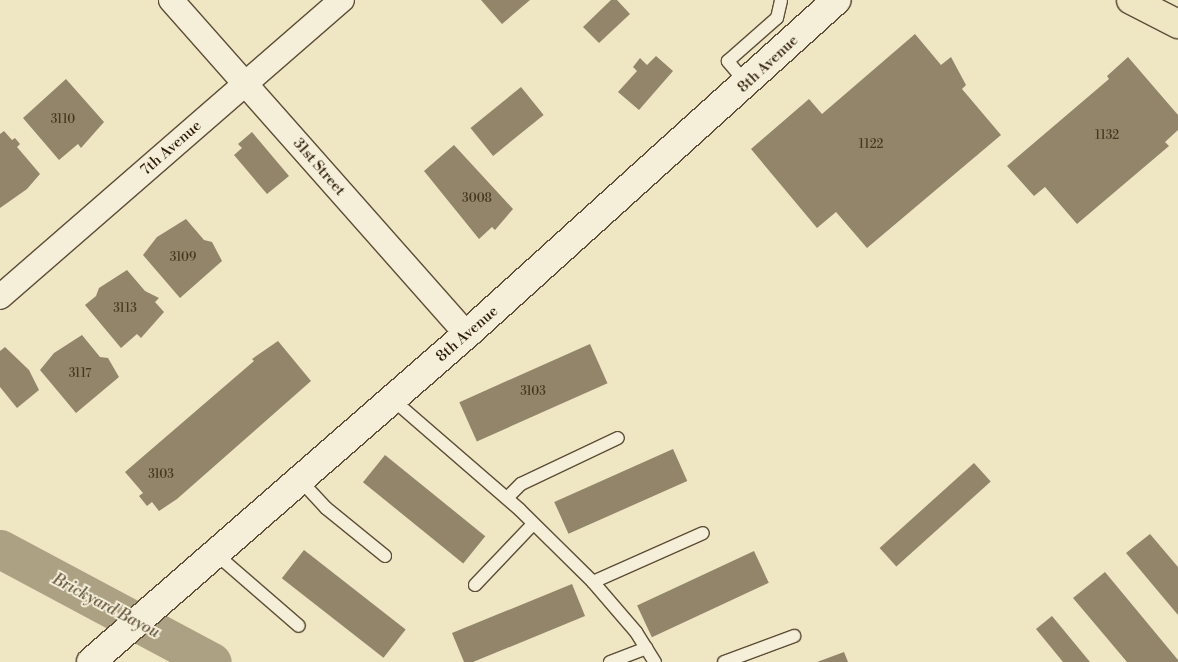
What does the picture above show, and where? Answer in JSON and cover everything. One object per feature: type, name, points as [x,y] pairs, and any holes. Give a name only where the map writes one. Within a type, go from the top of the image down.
[{"type":"main road","points":[[1132,0],[1178,24]]},
{"type":"street","name":"31st Street","points":[[171,0],[466,334]]},
{"type":"street","name":"7th Avenue","points":[[0,297],[342,0]]},
{"type":"street","name":"8th Avenue","points":[[92,662],[175,592],[466,334],[747,84],[837,0]]},
{"type":"lane","points":[[747,84],[728,61],[777,18],[781,0]]},
{"type":"lane","points":[[392,399],[507,498],[593,582],[655,662]]},
{"type":"lane","points":[[507,498],[521,484],[618,438]]},
{"type":"lane","points":[[300,480],[326,508],[385,556]]},
{"type":"lane","points":[[475,585],[533,524]]},
{"type":"lane","points":[[593,582],[704,532]]},
{"type":"lane","points":[[217,555],[299,626]]},
{"type":"lane","points":[[724,662],[794,636]]},
{"type":"lane","points":[[610,662],[646,648]]},
{"type":"building","points":[[481,0],[530,0],[502,24]]},
{"type":"building","points":[[611,0],[617,0],[630,14],[599,43],[583,27]]},
{"type":"building","points":[[915,34],[941,65],[951,57],[966,85],[962,89],[1001,135],[867,248],[836,212],[817,228],[751,149],[809,99],[822,114]]},
{"type":"building","points":[[656,56],[673,71],[639,110],[618,92],[637,71],[633,67],[640,58],[647,65]]},
{"type":"building","points":[[1128,57],[1178,115],[1178,130],[1165,142],[1169,146],[1077,224],[1045,187],[1034,196],[1007,166],[1109,79],[1107,76]]},
{"type":"building","points":[[66,79],[104,122],[81,148],[78,144],[59,160],[23,118]]},
{"type":"building","points":[[521,87],[544,115],[493,156],[470,128]]},
{"type":"building","points":[[4,131],[12,140],[15,138],[20,144],[17,147],[40,174],[27,189],[0,208],[0,134]]},
{"type":"building","points":[[252,132],[289,176],[267,194],[234,155],[242,148],[238,144]]},
{"type":"building","points":[[454,145],[513,209],[495,230],[492,227],[479,239],[424,171]]},
{"type":"building","points":[[186,219],[204,240],[212,242],[222,261],[180,298],[143,255],[157,237]]},
{"type":"building","points":[[127,270],[145,291],[159,298],[155,302],[164,312],[141,338],[137,334],[121,348],[85,305],[96,296],[99,288]]},
{"type":"building","points":[[82,335],[100,357],[108,358],[119,377],[76,413],[40,370],[54,353]]},
{"type":"building","points":[[278,341],[311,381],[177,499],[159,511],[152,502],[147,506],[139,496],[143,493],[125,472],[254,361],[252,359]]},
{"type":"building","points":[[590,344],[607,383],[477,441],[459,402]]},
{"type":"building","points":[[5,347],[29,370],[39,390],[17,408],[0,387],[0,351]]},
{"type":"building","points":[[673,449],[687,481],[568,534],[554,502]]},
{"type":"building","points":[[385,455],[485,536],[463,563],[363,482]]},
{"type":"building","points":[[974,463],[991,482],[896,567],[880,548]]},
{"type":"building","points":[[1150,534],[1178,567],[1178,615],[1126,553]]},
{"type":"building","points":[[304,550],[406,629],[383,658],[282,578]]},
{"type":"building","points":[[754,551],[769,583],[652,637],[637,606]]},
{"type":"building","points":[[1105,572],[1178,662],[1127,662],[1073,598]]},
{"type":"building","points":[[572,584],[585,616],[473,662],[464,662],[452,633]]},
{"type":"building","points":[[1052,616],[1090,662],[1063,662],[1036,629]]},
{"type":"building","points":[[844,652],[848,662],[817,662]]},
{"type":"waterway","name":"Brickyard Bayou","points":[[0,549],[212,662]]}]
